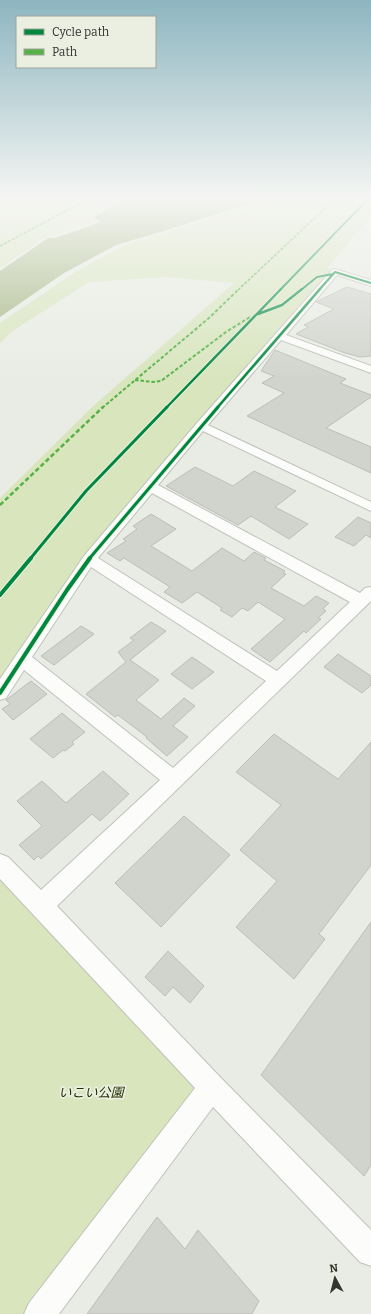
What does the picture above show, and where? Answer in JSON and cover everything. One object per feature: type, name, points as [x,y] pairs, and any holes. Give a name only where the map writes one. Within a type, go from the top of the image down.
[{"type":"street","points":[[0,693],[89,559],[201,426],[335,272],[371,283]]},
{"type":"street","points":[[279,336],[371,370]]},
{"type":"street","points":[[201,426],[371,507]]},
{"type":"street","points":[[41,906],[366,597],[151,487]]},
{"type":"street","points":[[89,559],[278,680]]},
{"type":"street","points":[[23,659],[173,779]]},
{"type":"street","points":[[0,864],[212,1087],[371,1251]]},
{"type":"street","points":[[40,1314],[212,1087]]},
{"type":"green space","points":[[0,258],[14,258],[0,268]]},
{"type":"green space","points":[[100,258],[335,258],[328,267],[335,272],[89,559],[0,693],[0,498],[91,408],[234,283],[167,277],[89,282],[11,332],[0,343],[0,323],[75,272]]},
{"type":"green space","name":"いこい公園","points":[[0,864],[212,1087],[33,1314],[0,1314]]},
{"type":"shaded area","points":[[18,258],[91,258],[64,273],[0,317],[0,271]]},
{"type":"building","points":[[347,287],[371,294],[371,356],[360,357],[345,353],[296,334],[308,327],[304,325],[334,309],[316,302]]},
{"type":"building","points":[[275,350],[346,379],[340,383],[371,395],[371,397],[326,428],[371,447],[371,473],[247,416],[284,393],[262,383],[274,376],[261,371]]},
{"type":"building","points":[[195,467],[233,486],[254,471],[296,491],[275,507],[308,524],[289,539],[251,516],[238,525],[166,486]]},
{"type":"building","points":[[151,514],[176,529],[151,546],[192,571],[222,548],[244,561],[254,552],[266,558],[264,560],[285,571],[283,573],[286,574],[271,588],[304,606],[316,596],[329,603],[323,609],[326,611],[318,618],[321,619],[306,633],[304,631],[270,662],[251,649],[285,619],[258,602],[248,611],[242,608],[232,617],[220,610],[222,608],[197,592],[182,603],[164,592],[170,587],[124,558],[120,561],[107,553],[126,541],[123,539],[137,529],[133,526]]},
{"type":"building","points":[[358,517],[371,523],[371,538],[366,535],[354,546],[335,537]]},
{"type":"building","points":[[151,622],[166,631],[130,660],[159,680],[136,700],[161,719],[184,698],[195,706],[173,726],[188,737],[167,756],[146,738],[147,737],[118,715],[115,717],[86,694],[126,662],[118,652],[134,640],[130,638]]},
{"type":"building","points":[[81,626],[94,634],[54,665],[41,656]]},
{"type":"building","points":[[338,654],[371,676],[371,685],[362,693],[324,667]]},
{"type":"building","points":[[192,657],[214,672],[192,689],[171,674]]},
{"type":"building","points":[[31,681],[47,694],[13,720],[2,709],[10,704],[6,700]]},
{"type":"building","points":[[62,713],[85,732],[72,742],[74,744],[53,758],[30,739]]},
{"type":"building","points":[[274,734],[338,779],[371,742],[371,865],[319,934],[325,939],[294,979],[236,927],[277,881],[240,850],[281,805],[236,772]]},
{"type":"building","points":[[103,771],[129,794],[100,821],[92,814],[41,859],[38,856],[34,860],[19,845],[42,826],[17,801],[42,781],[66,803]]},
{"type":"building","points":[[184,816],[230,855],[161,927],[115,883]]},
{"type":"building","points":[[371,922],[371,1165],[364,1176],[261,1075]]},
{"type":"building","points":[[168,951],[204,986],[190,1003],[173,987],[165,996],[145,977]]},
{"type":"building","points":[[157,1217],[185,1249],[198,1230],[259,1301],[252,1314],[87,1314]]},
{"type":"marked path","points":[[0,505],[104,406],[209,318],[270,258]]},
{"type":"marked path","points":[[135,380],[153,382],[161,381],[226,332],[250,317]]},
{"type":"cycle path","points":[[0,595],[86,491],[311,258]]},
{"type":"cycle path","points":[[0,693],[89,559],[201,426],[335,272],[371,283]]},
{"type":"cycle path","points":[[258,314],[282,305],[317,277],[333,274]]}]
